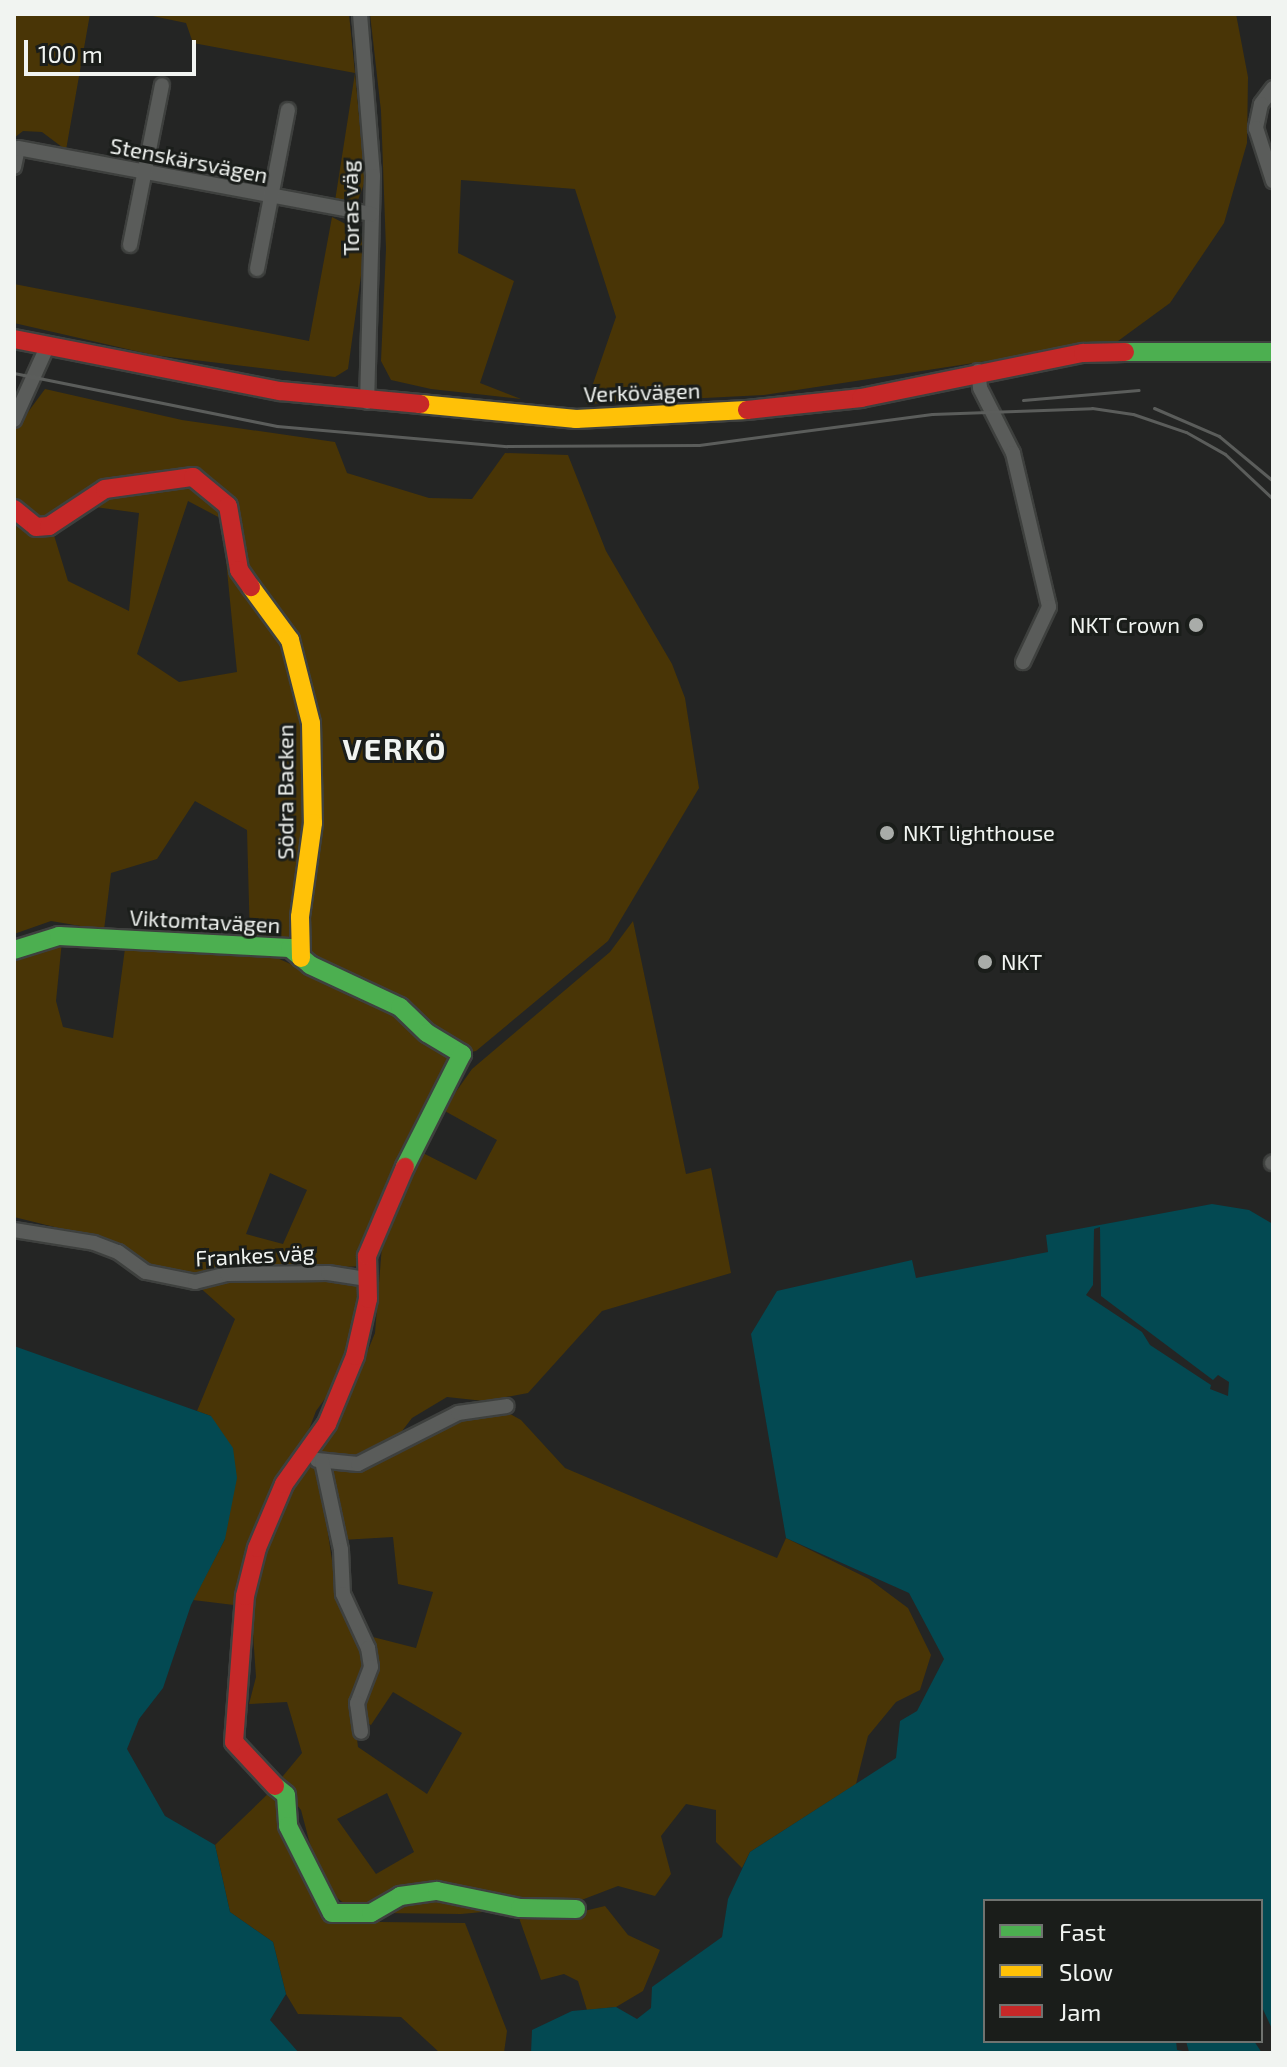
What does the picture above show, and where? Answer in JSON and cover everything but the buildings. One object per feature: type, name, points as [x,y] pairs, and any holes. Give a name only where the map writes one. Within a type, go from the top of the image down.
[{"type":"street","name":"Toras väg","points":[[360,14],[372,214],[367,402]]},
{"type":"street","points":[[130,245],[162,85]]},
{"type":"street","points":[[1273,88],[1261,104],[1256,128],[1273,181]]},
{"type":"street","points":[[257,269],[288,110]]},
{"type":"street","name":"Stenskärsvägen","points":[[14,167],[18,148],[271,199],[372,214]]},
{"type":"street","name":"Verkövägen","points":[[14,339],[188,377],[367,402],[576,419],[674,417],[861,398],[978,371],[1083,353],[1244,348],[1273,352]]},
{"type":"street","points":[[1244,348],[1273,340]]},
{"type":"street","points":[[14,437],[15,419],[47,347]]},
{"type":"street","points":[[978,371],[980,388],[1013,453],[1049,607],[1023,662]]},
{"type":"street","name":"Södra Backen","points":[[14,509],[36,527],[49,526],[118,484],[193,477],[228,506],[239,570],[290,640],[311,723],[313,823],[300,917],[301,958]]},
{"type":"street","name":"Viktomtavägen","points":[[14,950],[35,939],[59,936],[290,948],[301,958],[400,1007],[427,1033],[462,1054],[382,1216],[367,1256],[366,1279]]},
{"type":"street","name":"Frankes väg","points":[[14,1230],[94,1243],[118,1252],[146,1272],[195,1282],[227,1274],[328,1273],[366,1279]]},
{"type":"street","points":[[366,1279],[368,1299],[355,1356],[313,1459],[275,1502],[257,1548],[245,1596],[242,1683],[232,1729],[238,1751],[286,1795],[288,1826],[321,1898],[332,1913],[344,1917],[371,1913],[400,1896],[437,1891],[520,1908],[576,1909]]},
{"type":"street","points":[[313,1459],[358,1464],[458,1413],[507,1406]]},
{"type":"street","points":[[313,1459],[341,1550],[343,1594],[368,1648],[371,1667],[357,1703],[361,1732]]},
{"type":"shaded area","points":[[14,14],[90,14],[66,150],[42,132],[23,131],[14,138]]},
{"type":"shaded area","points":[[143,14],[349,14],[355,73],[193,43],[186,23]]},
{"type":"shaded area","points":[[370,14],[1236,14],[1248,77],[1247,143],[1224,223],[1170,303],[1118,341],[764,395],[586,404],[616,317],[575,189],[461,180],[458,253],[514,281],[480,383],[521,399],[431,389],[391,380],[381,361],[386,249],[381,111]]},
{"type":"shaded area","points":[[355,73],[365,181],[358,200],[335,201]]},
{"type":"shaded area","points":[[332,217],[359,231],[365,247],[348,369],[335,377],[153,355],[14,323],[14,284],[309,341]]},
{"type":"shaded area","points":[[45,389],[182,420],[335,442],[347,473],[429,498],[472,499],[505,453],[568,455],[606,551],[672,664],[685,698],[699,788],[608,941],[476,1051],[465,1053],[414,1008],[250,941],[247,830],[195,801],[157,859],[111,873],[104,930],[51,921],[14,934],[14,431]],"holes":[[[188,501],[222,519],[237,672],[179,682],[137,654]],[[95,507],[139,513],[129,611],[68,581],[53,532]]]},
{"type":"shaded area","points":[[633,921],[686,1174],[711,1168],[731,1273],[602,1311],[528,1393],[484,1401],[447,1397],[412,1418],[396,1439],[359,1457],[313,1454],[328,1415],[357,1377],[375,1333],[383,1233],[421,1152],[476,1180],[497,1140],[443,1110],[472,1069],[610,952]]},
{"type":"shaded area","points":[[48,929],[63,931],[56,1001],[63,1027],[113,1038],[126,941],[268,954],[408,1016],[461,1067],[361,1266],[189,1277],[145,1265],[95,1237],[14,1217],[14,943]],"holes":[[[270,1173],[307,1190],[283,1244],[246,1234]]]},
{"type":"shaded area","points":[[228,1277],[325,1277],[364,1288],[351,1363],[316,1411],[242,1606],[193,1600],[225,1539],[211,1416],[197,1411],[235,1319],[196,1284]]},
{"type":"shaded area","points":[[503,1410],[521,1420],[565,1468],[777,1558],[786,1538],[869,1579],[908,1608],[931,1655],[920,1690],[896,1702],[868,1736],[856,1784],[750,1852],[742,1868],[716,1842],[716,1810],[686,1804],[661,1836],[671,1874],[655,1896],[618,1886],[571,1904],[461,1914],[380,1913],[345,1904],[321,1886],[301,1810],[278,1782],[302,1753],[287,1702],[249,1704],[256,1677],[250,1591],[289,1489],[305,1461],[318,1465],[336,1588],[362,1649],[364,1668],[352,1700],[358,1747],[427,1794],[462,1733],[393,1692],[371,1725],[362,1720],[359,1707],[374,1669],[365,1635],[416,1648],[433,1592],[398,1584],[393,1537],[342,1540],[327,1466],[337,1468],[459,1417]],"holes":[[[387,1793],[414,1852],[376,1874],[337,1819]]]},
{"type":"shaded area","points":[[273,1789],[295,1814],[316,1894],[343,1911],[380,1922],[465,1923],[507,2031],[504,2053],[440,2053],[401,2017],[298,2014],[286,1994],[273,1942],[230,1912],[215,1845]]},
{"type":"shaded area","points":[[605,1906],[628,1935],[660,1950],[643,1991],[616,2007],[587,2010],[578,1981],[564,1974],[541,1980],[518,1915],[572,1914]]},
{"type":"water","points":[[1212,1204],[1249,1210],[1273,1224],[1273,2031],[1263,2009],[1263,1899],[983,1899],[983,2043],[1176,2043],[1177,2050],[1189,2052],[1187,2043],[1255,2043],[1262,2053],[531,2053],[532,2030],[572,2011],[616,2007],[637,2019],[651,2008],[652,1987],[722,1937],[728,1899],[750,1852],[896,1758],[900,1721],[917,1711],[944,1659],[909,1593],[786,1538],[751,1334],[777,1291],[912,1260],[916,1278],[1048,1252],[1046,1235]]},
{"type":"water","points":[[14,1346],[211,1416],[233,1448],[237,1478],[225,1539],[191,1605],[163,1688],[139,1719],[127,1749],[165,1816],[215,1845],[230,1912],[273,1942],[286,1994],[270,2020],[299,2053],[14,2053]]},
{"type":"pier","points":[[1100,1227],[1101,1296],[1213,1380],[1218,1375],[1229,1382],[1228,1396],[1210,1389],[1211,1385],[1150,1345],[1142,1332],[1086,1295],[1093,1285],[1094,1229]]},
{"type":"railway","points":[[14,373],[277,426],[507,446],[699,445],[932,414],[1092,408],[1133,414],[1186,432],[1225,454],[1273,499]]},
{"type":"railway","points":[[1023,400],[1139,390]]},
{"type":"railway","points":[[1154,408],[1219,436],[1273,481]]},
{"type":"traffic: fast","points":[[1125,352],[1273,352]]},
{"type":"traffic: fast","points":[[14,950],[59,936],[290,948],[310,965],[400,1007],[427,1033],[462,1054],[405,1167]]},
{"type":"traffic: fast","points":[[275,1786],[286,1795],[288,1826],[332,1913],[371,1913],[400,1896],[437,1891],[520,1908],[576,1909]]},
{"type":"traffic: slow","points":[[420,404],[576,419],[747,410]]},
{"type":"traffic: slow","points":[[251,587],[290,640],[311,723],[313,823],[300,917],[301,958]]},
{"type":"traffic: jam","points":[[14,339],[280,391],[420,404]]},
{"type":"traffic: jam","points":[[747,410],[861,398],[1083,353],[1125,352]]},
{"type":"traffic: jam","points":[[14,509],[36,527],[49,526],[105,489],[193,477],[228,506],[239,570],[251,587]]},
{"type":"traffic: jam","points":[[275,1786],[234,1742],[245,1596],[257,1548],[284,1484],[327,1424],[355,1356],[368,1299],[367,1256],[405,1167]]},
{"type":"place","name":"NKT Crown","points":[[1196,625]]},
{"type":"place","name":"NKT lighthouse","points":[[887,833]]},
{"type":"place","name":"NKT","points":[[985,962]]},
{"type":"district","name":"VERKÖ","points":[[395,748]]}]
